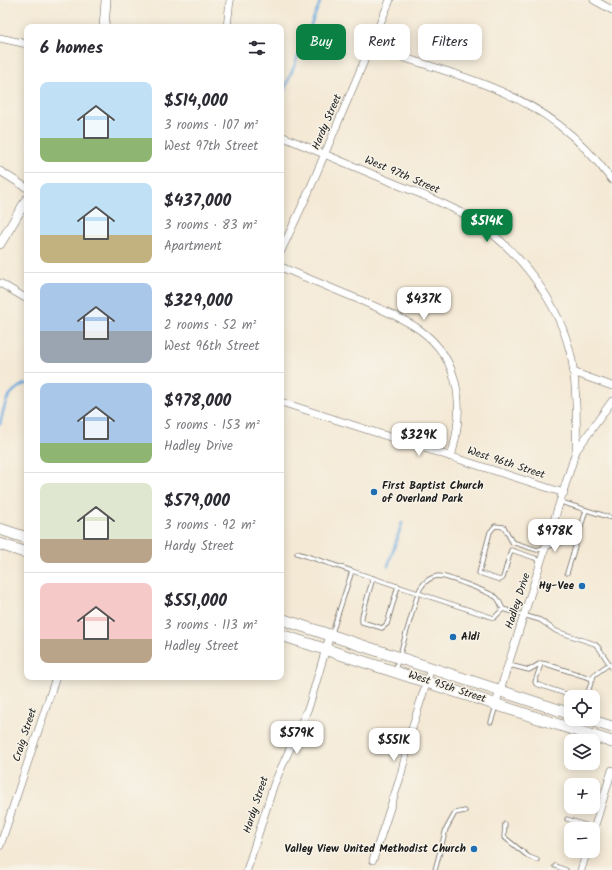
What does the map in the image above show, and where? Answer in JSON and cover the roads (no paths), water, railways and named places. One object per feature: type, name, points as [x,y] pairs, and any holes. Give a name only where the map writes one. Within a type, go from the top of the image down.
[{"type":"main road","points":[[0,529],[24,537]]},
{"type":"main road","points":[[0,544],[24,552]]},
{"type":"main road","name":"West 95th Street","points":[[284,620],[564,712]]},
{"type":"main road","name":"West 95th Street","points":[[284,636],[496,703],[612,742]]},
{"type":"main road","points":[[600,723],[612,727]]},
{"type":"street","points":[[104,24],[106,0]]},
{"type":"street","points":[[227,24],[230,0]]},
{"type":"street","name":"Hardy Street","points":[[380,24],[390,0]]},
{"type":"street","points":[[594,0],[612,10]]},
{"type":"street","points":[[0,38],[24,43]]},
{"type":"street","name":"Hardy Street","points":[[284,244],[325,154],[365,60]]},
{"type":"street","points":[[408,60],[501,92],[537,110],[559,125],[578,142],[612,180]]},
{"type":"street","name":"West 97th Street","points":[[284,137],[442,203],[467,216],[498,239],[531,273],[544,293],[563,331],[573,372],[576,411],[576,451]]},
{"type":"street","points":[[0,171],[24,186]]},
{"type":"street","points":[[0,244],[24,204]]},
{"type":"street","points":[[284,268],[401,318],[420,330],[435,345],[451,370],[458,394],[458,429],[451,457]]},
{"type":"street","points":[[0,283],[24,297]]},
{"type":"street","points":[[573,372],[612,386]]},
{"type":"street","name":"Hadley Drive","points":[[496,703],[564,493],[576,451],[612,401]]},
{"type":"street","name":"West 96th Street","points":[[284,403],[564,493]]},
{"type":"street","name":"Hardy Street","points":[[247,870],[274,784],[309,706],[330,635]]},
{"type":"street","points":[[373,860],[400,778],[413,725],[431,668]]},
{"type":"street","name":"Craig Street","points":[[0,846],[55,680]]},
{"type":"street","points":[[596,822],[612,770]]},
{"type":"street","points":[[581,870],[585,858]]},
{"type":"lane","points":[[561,502],[612,518]]},
{"type":"lane","points":[[567,573],[586,510]]},
{"type":"lane","points":[[541,563],[535,558],[511,550],[503,578],[500,580],[479,573],[490,532],[495,526],[504,527],[512,542],[537,550],[578,537]]},
{"type":"lane","points":[[297,553],[494,618],[503,609]]},
{"type":"lane","points":[[330,635],[334,629],[352,571]]},
{"type":"lane","points":[[396,671],[418,593],[428,579],[440,576],[489,592],[497,598],[503,609],[540,620],[556,632],[595,644],[600,648],[610,666],[594,675],[589,690]]},
{"type":"lane","points":[[373,578],[362,616],[362,622],[382,628],[387,624],[398,586]]},
{"type":"lane","points":[[541,664],[535,682],[536,684],[564,693]]},
{"type":"lane","points":[[509,665],[529,670],[541,664],[593,678]]},
{"type":"lane","points":[[492,722],[496,703]]},
{"type":"lane","points":[[434,870],[446,828],[455,813],[465,811]]},
{"type":"lane","points":[[567,819],[574,822]]},
{"type":"lane","points":[[505,824],[504,837],[529,857],[538,860]]},
{"type":"lane","points":[[555,866],[566,870]]},
{"type":"waterway","points":[[284,91],[321,0]]},
{"type":"waterway","points":[[0,424],[9,396],[24,384]]},
{"type":"waterway","points":[[388,566],[402,523]]},
{"type":"place","name":"First Baptist Church of Overland Park","points":[[374,492]]},
{"type":"place","name":"Hy-Vee","points":[[582,586]]},
{"type":"place","name":"Aldi","points":[[453,637]]},
{"type":"place","name":"Valley View United Methodist Church","points":[[474,849]]}]
